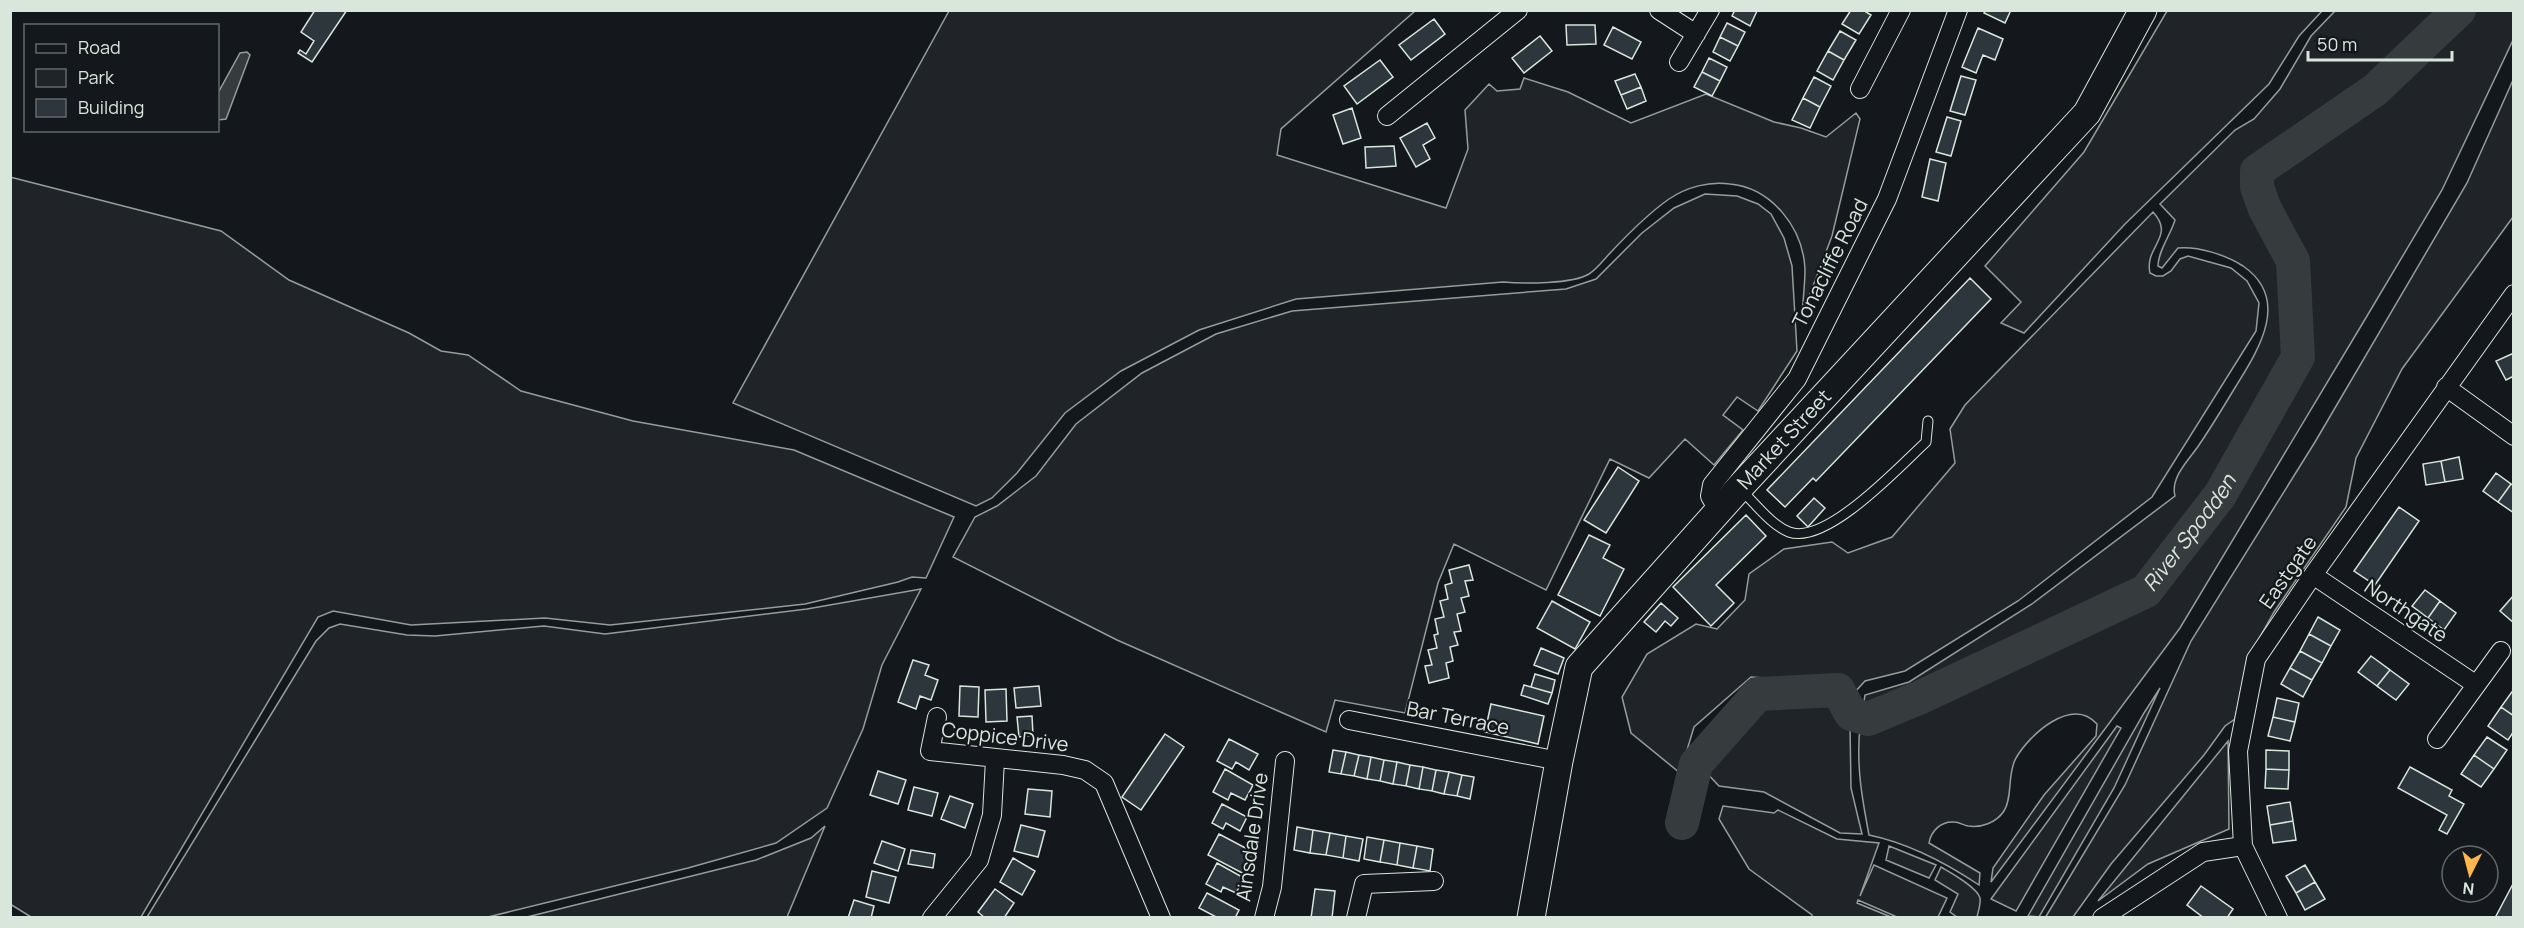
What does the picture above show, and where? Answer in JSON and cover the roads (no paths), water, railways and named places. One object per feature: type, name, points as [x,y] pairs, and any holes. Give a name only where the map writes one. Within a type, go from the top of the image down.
[{"type":"main road","name":"Market Street","points":[[1532,918],[1559,761],[1580,668],[1740,488],[2087,113],[2143,10]]},
{"type":"street","points":[[1387,116],[1518,10]]},
{"type":"street","points":[[1659,10],[1696,34]]},
{"type":"street","points":[[1679,62],[1710,10]]},
{"type":"street","points":[[1860,89],[1901,10]]},
{"type":"street","name":"Tonacliffe Road","points":[[1719,513],[1710,496],[1712,485],[1797,379],[1887,199],[1958,10]]},
{"type":"street","name":"Eastgate","points":[[2278,918],[2243,846],[2238,751],[2256,659],[2313,575],[2514,294]]},
{"type":"street","points":[[2446,387],[2514,436]]},
{"type":"street","name":"Northgate","points":[[2313,575],[2475,684]]},
{"type":"street","points":[[2437,739],[2501,651]]},
{"type":"street","name":"Coppice Drive","points":[[937,717],[930,752],[1063,765],[1085,770],[1104,783],[1161,918]]},
{"type":"street","name":"Bar Terrace","points":[[1349,720],[1559,761]]},
{"type":"street","points":[[932,918],[979,860],[992,815],[995,760]]},
{"type":"street","name":"Ainsdale Drive","points":[[1264,918],[1272,887],[1285,761]]},
{"type":"street","points":[[2102,918],[2203,852],[2243,846]]},
{"type":"street","points":[[1356,918],[1364,884],[1434,881]]},
{"type":"lane","points":[[1740,488],[1781,528],[1792,533],[1816,532],[1844,516],[1926,442],[1928,421]]},
{"type":"waterway","name":"River Spodden","points":[[1682,823],[1696,764],[1758,694],[1838,690],[1851,714],[1868,719],[1921,697],[2146,591],[2220,495],[2298,357],[2293,261],[2265,209],[2257,187],[2257,171],[2375,90],[2459,10]]}]
